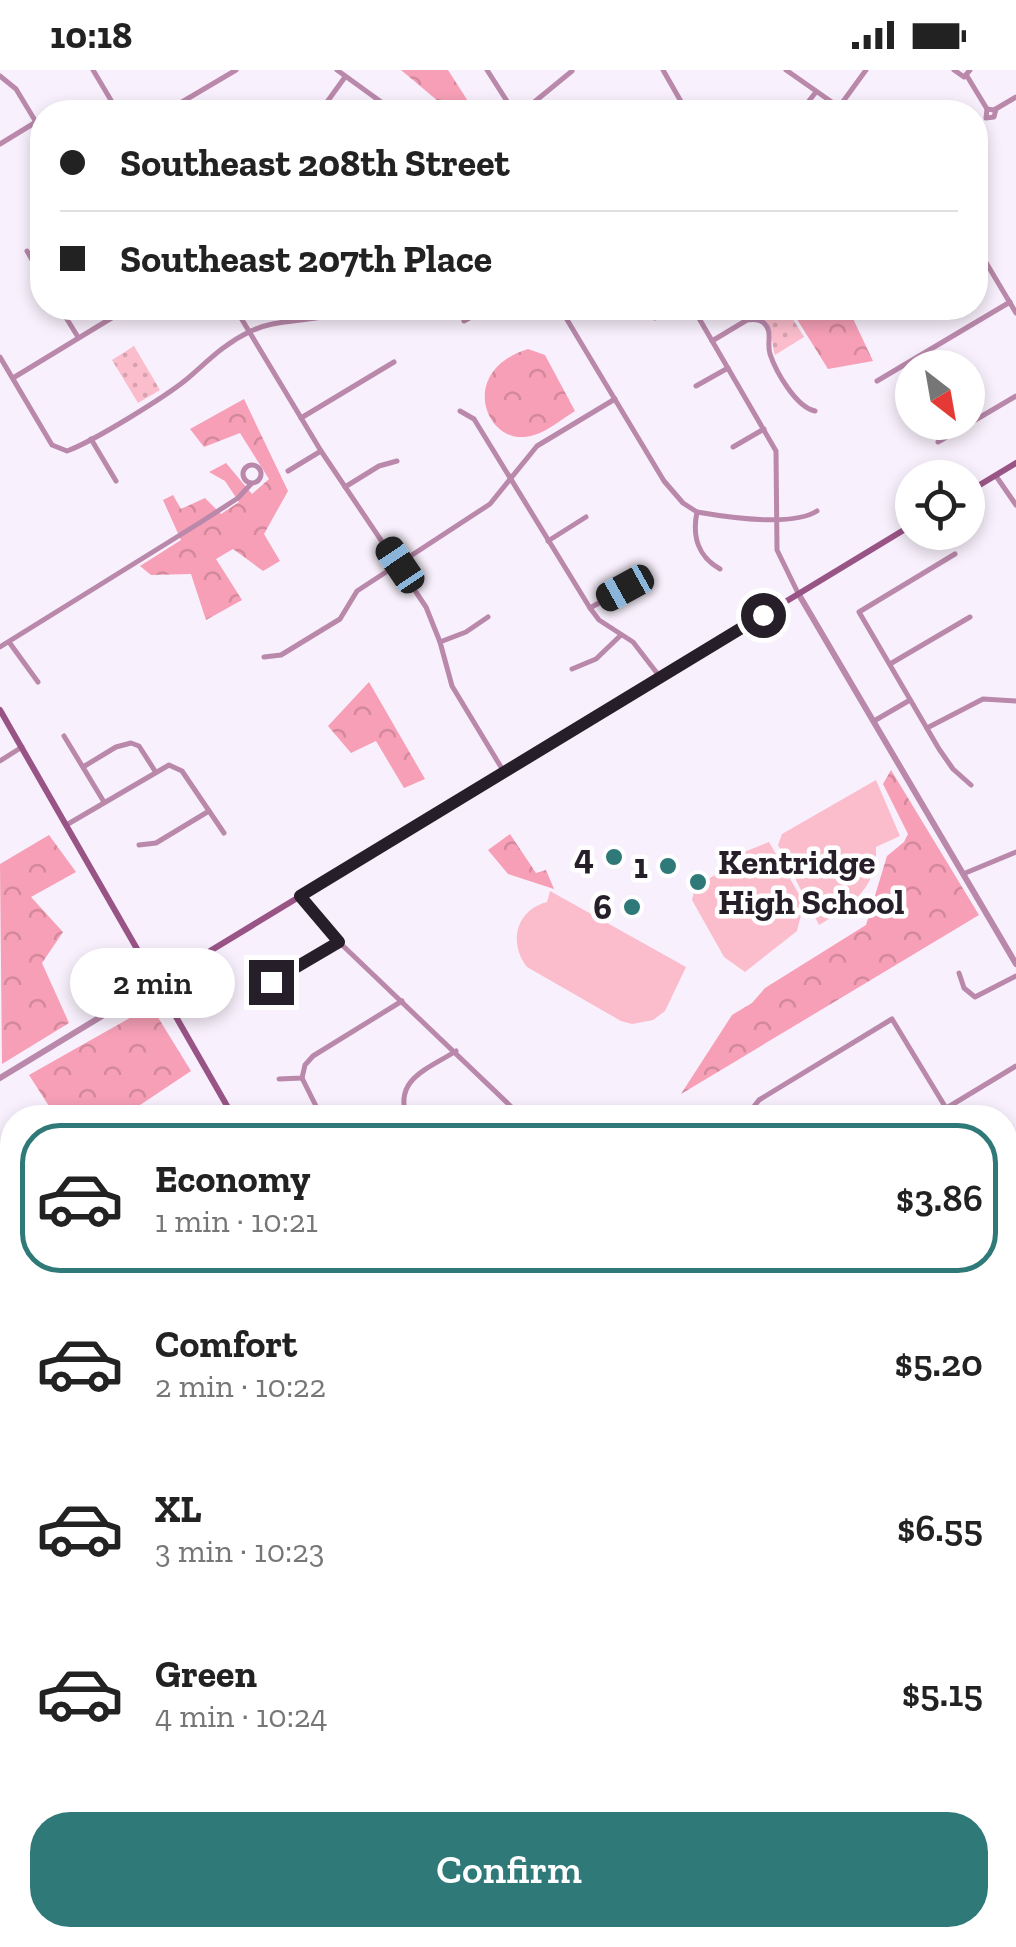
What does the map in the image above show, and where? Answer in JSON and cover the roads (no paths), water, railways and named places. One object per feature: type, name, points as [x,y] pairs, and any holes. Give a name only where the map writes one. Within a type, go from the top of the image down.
[{"type":"main road","points":[[985,482],[1016,463]]},
{"type":"main road","points":[[159,982],[895,535]]},
{"type":"main road","points":[[0,710],[227,1105]]},
{"type":"street","points":[[93,70],[111,100]]},
{"type":"street","points":[[185,100],[236,70]]},
{"type":"street","points":[[337,70],[378,100]]},
{"type":"street","points":[[487,70],[506,100]]},
{"type":"street","points":[[536,100],[572,70]]},
{"type":"street","points":[[663,70],[680,100]]},
{"type":"street","points":[[786,70],[828,100]]},
{"type":"street","points":[[844,100],[866,70]]},
{"type":"street","points":[[954,70],[958,75],[968,73],[982,100]]},
{"type":"street","points":[[0,76],[16,89],[30,112]]},
{"type":"street","points":[[328,100],[344,77]]},
{"type":"street","points":[[810,100],[816,92]]},
{"type":"street","points":[[988,109],[996,109],[1016,97]]},
{"type":"street","points":[[0,144],[30,126]]},
{"type":"street","points":[[27,251],[30,256]]},
{"type":"street","points":[[988,266],[1016,312]]},
{"type":"street","points":[[988,315],[1010,302]]},
{"type":"street","points":[[67,320],[78,337]]},
{"type":"street","points":[[13,378],[107,320]]},
{"type":"street","points":[[243,320],[321,452],[426,607],[452,686],[504,772]]},
{"type":"street","points":[[0,357],[52,445],[63,451],[71,450],[185,381],[222,346],[250,331],[304,320]]},
{"type":"street","points":[[567,320],[664,481],[683,503],[697,512],[776,519],[801,518],[816,510]]},
{"type":"street","points":[[700,320],[777,457],[777,550],[798,593],[1016,964]]},
{"type":"street","points":[[712,341],[747,320]]},
{"type":"street","points":[[757,320],[766,326],[768,349],[801,406],[814,411]]},
{"type":"street","points":[[877,380],[979,320]]},
{"type":"street","points":[[300,418],[394,362]]},
{"type":"street","points":[[696,386],[728,368]]},
{"type":"street","points":[[938,442],[1016,396]]},
{"type":"street","points":[[264,657],[281,655],[340,619],[357,591],[490,504],[537,446],[615,398]]},
{"type":"street","points":[[460,412],[474,419],[599,620],[643,653],[660,677]]},
{"type":"street","points":[[733,447],[764,429]]},
{"type":"street","points":[[90,439],[116,481]]},
{"type":"street","points":[[288,471],[321,452]]},
{"type":"street","points":[[346,487],[379,466],[397,461]]},
{"type":"street","points":[[996,476],[1016,505]]},
{"type":"street","points":[[0,648],[202,522],[238,498],[251,484]]},
{"type":"street","points":[[697,512],[697,542],[708,562],[720,569]]},
{"type":"street","points":[[548,541],[586,517]]},
{"type":"street","points":[[956,554],[859,612],[950,765],[972,784]]},
{"type":"street","points":[[590,608],[625,588]]},
{"type":"street","points":[[890,664],[970,616]]},
{"type":"street","points":[[440,642],[466,632],[488,617]]},
{"type":"street","points":[[572,670],[596,659],[621,635]]},
{"type":"street","points":[[9,642],[38,682]]},
{"type":"street","points":[[874,721],[910,699]]},
{"type":"street","points":[[927,728],[983,699],[1016,702]]},
{"type":"street","points":[[64,736],[104,802]]},
{"type":"street","points":[[83,767],[116,747],[131,743],[139,746],[154,772]]},
{"type":"street","points":[[0,761],[22,747]]},
{"type":"street","points":[[68,824],[154,772],[174,766],[182,771],[224,833]]},
{"type":"street","points":[[140,845],[156,843],[209,811]]},
{"type":"street","points":[[963,874],[1016,852]]},
{"type":"street","points":[[300,896],[339,942],[510,1105]]},
{"type":"street","points":[[271,982],[339,942]]},
{"type":"street","points":[[959,973],[964,988],[975,997],[1016,976]]},
{"type":"street","points":[[0,1078],[159,982]]},
{"type":"street","points":[[316,1105],[302,1078],[305,1065],[313,1056],[402,1001]]},
{"type":"street","points":[[756,1105],[892,1019],[944,1105]]},
{"type":"street","points":[[404,1105],[402,1094],[408,1082],[456,1051]]},
{"type":"street","points":[[951,1105],[1016,1066]]},
{"type":"street","points":[[279,1079],[302,1078]]},
{"type":"place","name":"4","points":[[614,857]]},
{"type":"place","name":"1","points":[[668,866]]},
{"type":"place","name":"Kentridge High School","points":[[698,882]]},
{"type":"place","name":"6","points":[[632,907]]}]
